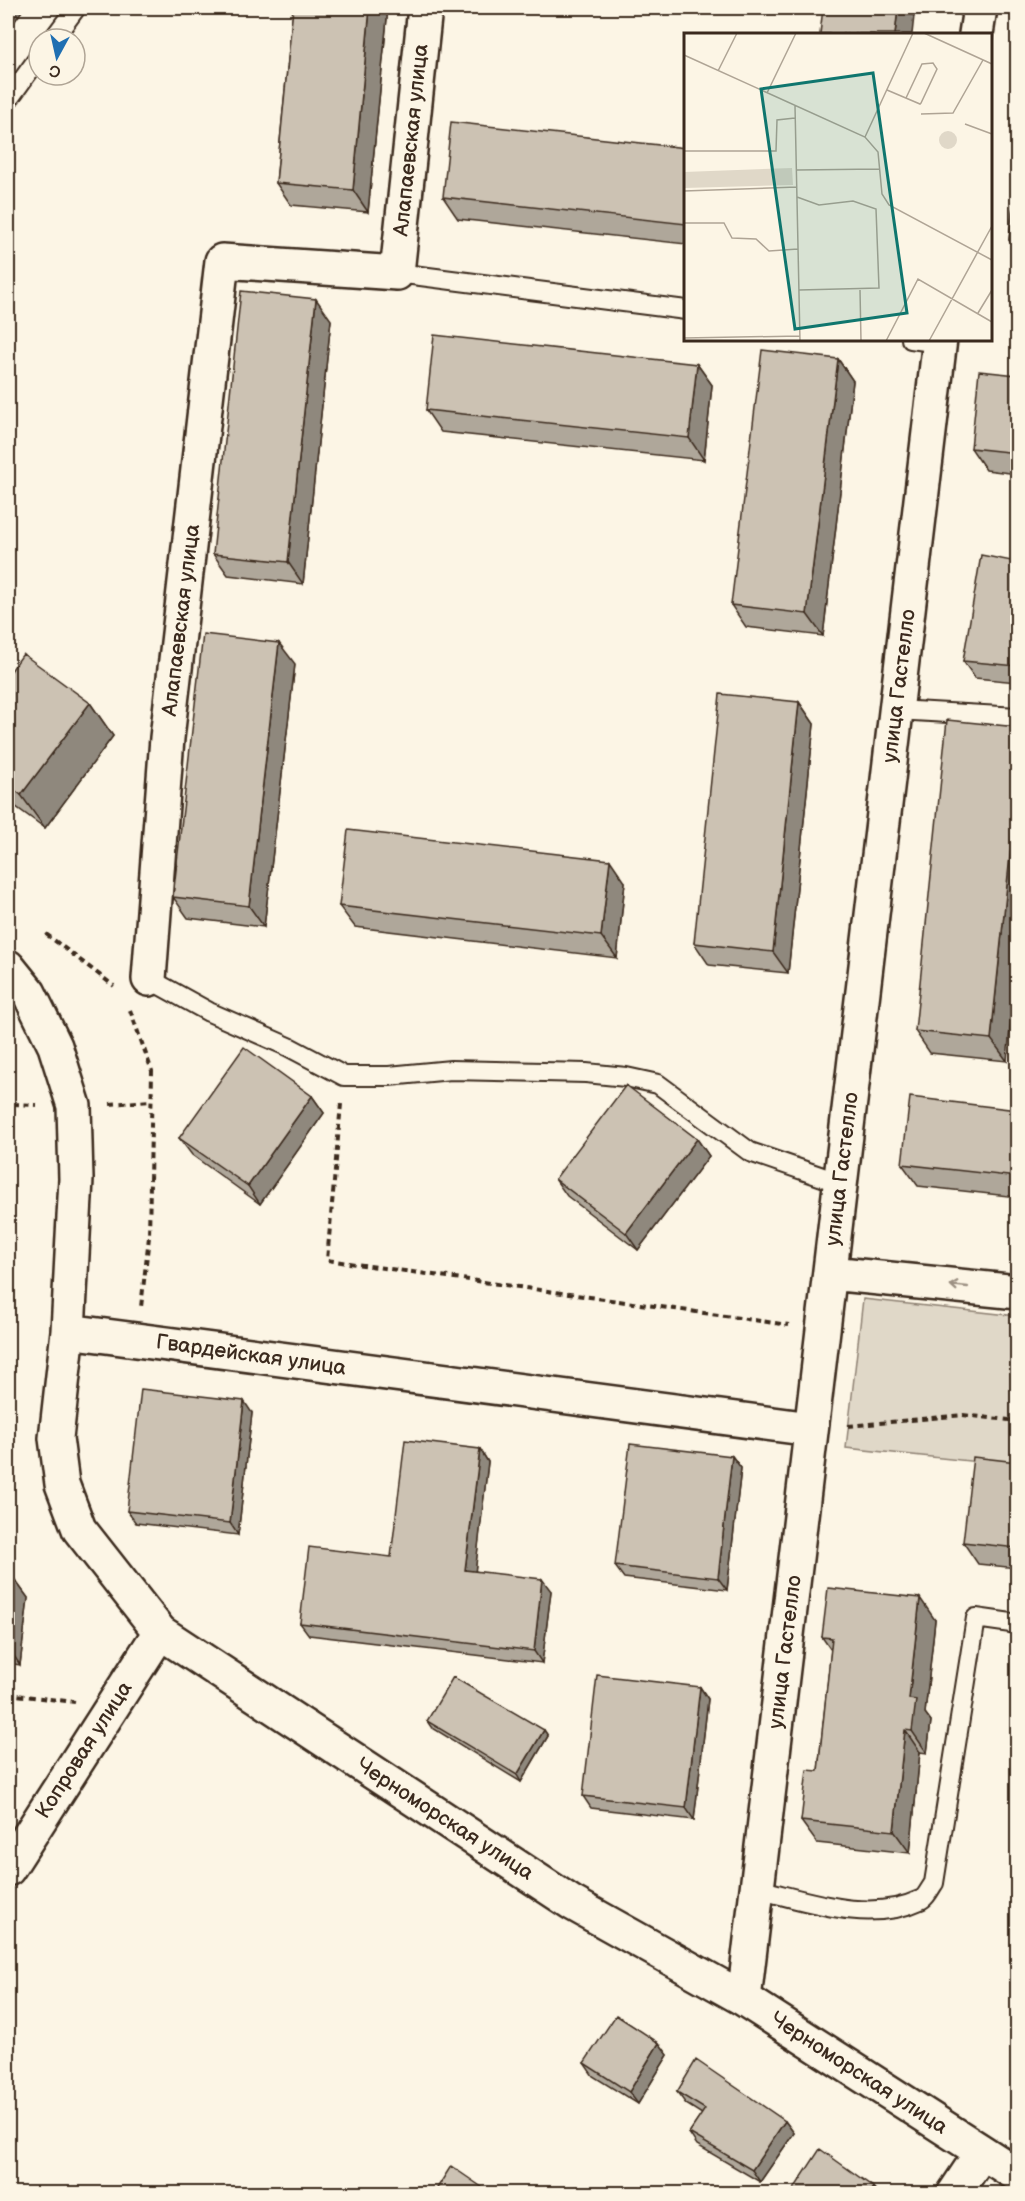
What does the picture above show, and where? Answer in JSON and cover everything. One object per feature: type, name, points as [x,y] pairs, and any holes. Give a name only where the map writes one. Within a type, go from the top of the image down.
[{"type":"street","name":"Алапаевская улица","points":[[137,987],[168,738],[222,261],[397,273],[425,8]]},
{"type":"street","points":[[976,33],[980,8]]},
{"type":"street","name":"улица Гастелло","points":[[744,1999],[897,710],[930,340]]},
{"type":"street","points":[[8,967],[29,993],[50,1035],[74,1106],[76,1179],[68,1331]]},
{"type":"street","points":[[830,1273],[1017,1292]]},
{"type":"street","name":"Гвардейская улица","points":[[68,1331],[812,1429]]},
{"type":"street","name":"Черноморская улица","points":[[68,1331],[56,1438],[62,1484],[79,1529],[160,1632],[572,1903],[744,1999],[1017,2175]]},
{"type":"street","name":"Копровая улица","points":[[8,1869],[160,1632]]},
{"type":"street","points":[[954,2193],[982,2152]]},
{"type":"lane","points":[[62,27],[76,8]]},
{"type":"lane","points":[[8,100],[27,74]]},
{"type":"lane","points":[[397,273],[684,310]]},
{"type":"lane","points":[[897,710],[1017,717]]},
{"type":"lane","points":[[137,987],[209,1012],[289,1047],[344,1076],[389,1076],[451,1070],[626,1077],[658,1084],[750,1152],[840,1183]]},
{"type":"lane","points":[[757,1889],[853,1911],[891,1908],[922,1900],[934,1883],[976,1618],[1017,1624]]},
{"type":"path","points":[[46,934],[137,987],[152,1071],[149,1236],[137,1340]]},
{"type":"path","points":[[344,1076],[327,1260],[791,1326]]},
{"type":"path","points":[[812,1429],[963,1415],[1017,1421]]},
{"type":"path","points":[[8,1694],[34,1695],[111,1708]]},
{"type":"shaded area","points":[[863,1299],[1017,1316],[1017,1466],[846,1448]]},
{"type":"building","points":[[293,8],[370,8],[353,190],[276,183]]},
{"type":"building","points":[[823,8],[898,8],[895,33],[820,33]]},
{"type":"building","points":[[451,122],[684,148],[684,224],[443,197]]},
{"type":"building","points":[[1017,171],[1017,241],[1009,240]]},
{"type":"building","points":[[241,291],[316,299],[288,562],[213,554]]},
{"type":"building","points":[[434,335],[697,364],[689,438],[426,410]]},
{"type":"building","points":[[762,350],[838,359],[807,614],[731,605]]},
{"type":"building","points":[[979,371],[1017,375],[1017,453],[971,448]]},
{"type":"building","points":[[981,555],[1017,562],[1017,666],[963,661]]},
{"type":"building","points":[[203,634],[279,643],[249,906],[173,897]]},
{"type":"building","points":[[23,654],[90,703],[21,795],[8,785],[8,675]]},
{"type":"building","points":[[720,694],[799,702],[773,952],[694,943]]},
{"type":"building","points":[[947,720],[1017,727],[1017,788],[991,1039],[915,1031]]},
{"type":"building","points":[[348,830],[610,860],[601,936],[339,906]]},
{"type":"building","points":[[244,1047],[312,1096],[248,1186],[179,1138]]},
{"type":"building","points":[[626,1085],[697,1139],[626,1233],[555,1179]]},
{"type":"building","points":[[910,1097],[1017,1110],[1017,1177],[902,1164]]},
{"type":"building","points":[[141,1389],[244,1401],[230,1523],[127,1511]]},
{"type":"building","points":[[405,1440],[480,1449],[465,1570],[542,1579],[534,1651],[300,1623],[309,1547],[391,1557]]},
{"type":"building","points":[[630,1444],[732,1456],[718,1578],[615,1566]]},
{"type":"building","points":[[973,1457],[1017,1462],[1017,1548],[963,1542]]},
{"type":"building","points":[[8,1576],[12,1576],[8,1617]]},
{"type":"building","points":[[828,1588],[920,1598],[909,1699],[916,1700],[912,1731],[905,1730],[894,1831],[801,1821],[807,1770],[818,1771],[832,1638],[822,1637]]},
{"type":"building","points":[[597,1675],[700,1687],[686,1808],[583,1796]]},
{"type":"building","points":[[453,1677],[544,1730],[517,1775],[427,1721]]},
{"type":"building","points":[[616,2015],[659,2043],[629,2092],[584,2063]]},
{"type":"building","points":[[696,2060],[785,2121],[752,2170],[689,2133],[705,2109],[677,2092]]},
{"type":"building","points":[[820,2149],[873,2187],[869,2193],[792,2192]]},
{"type":"building","points":[[451,2166],[489,2192],[434,2193]]}]
